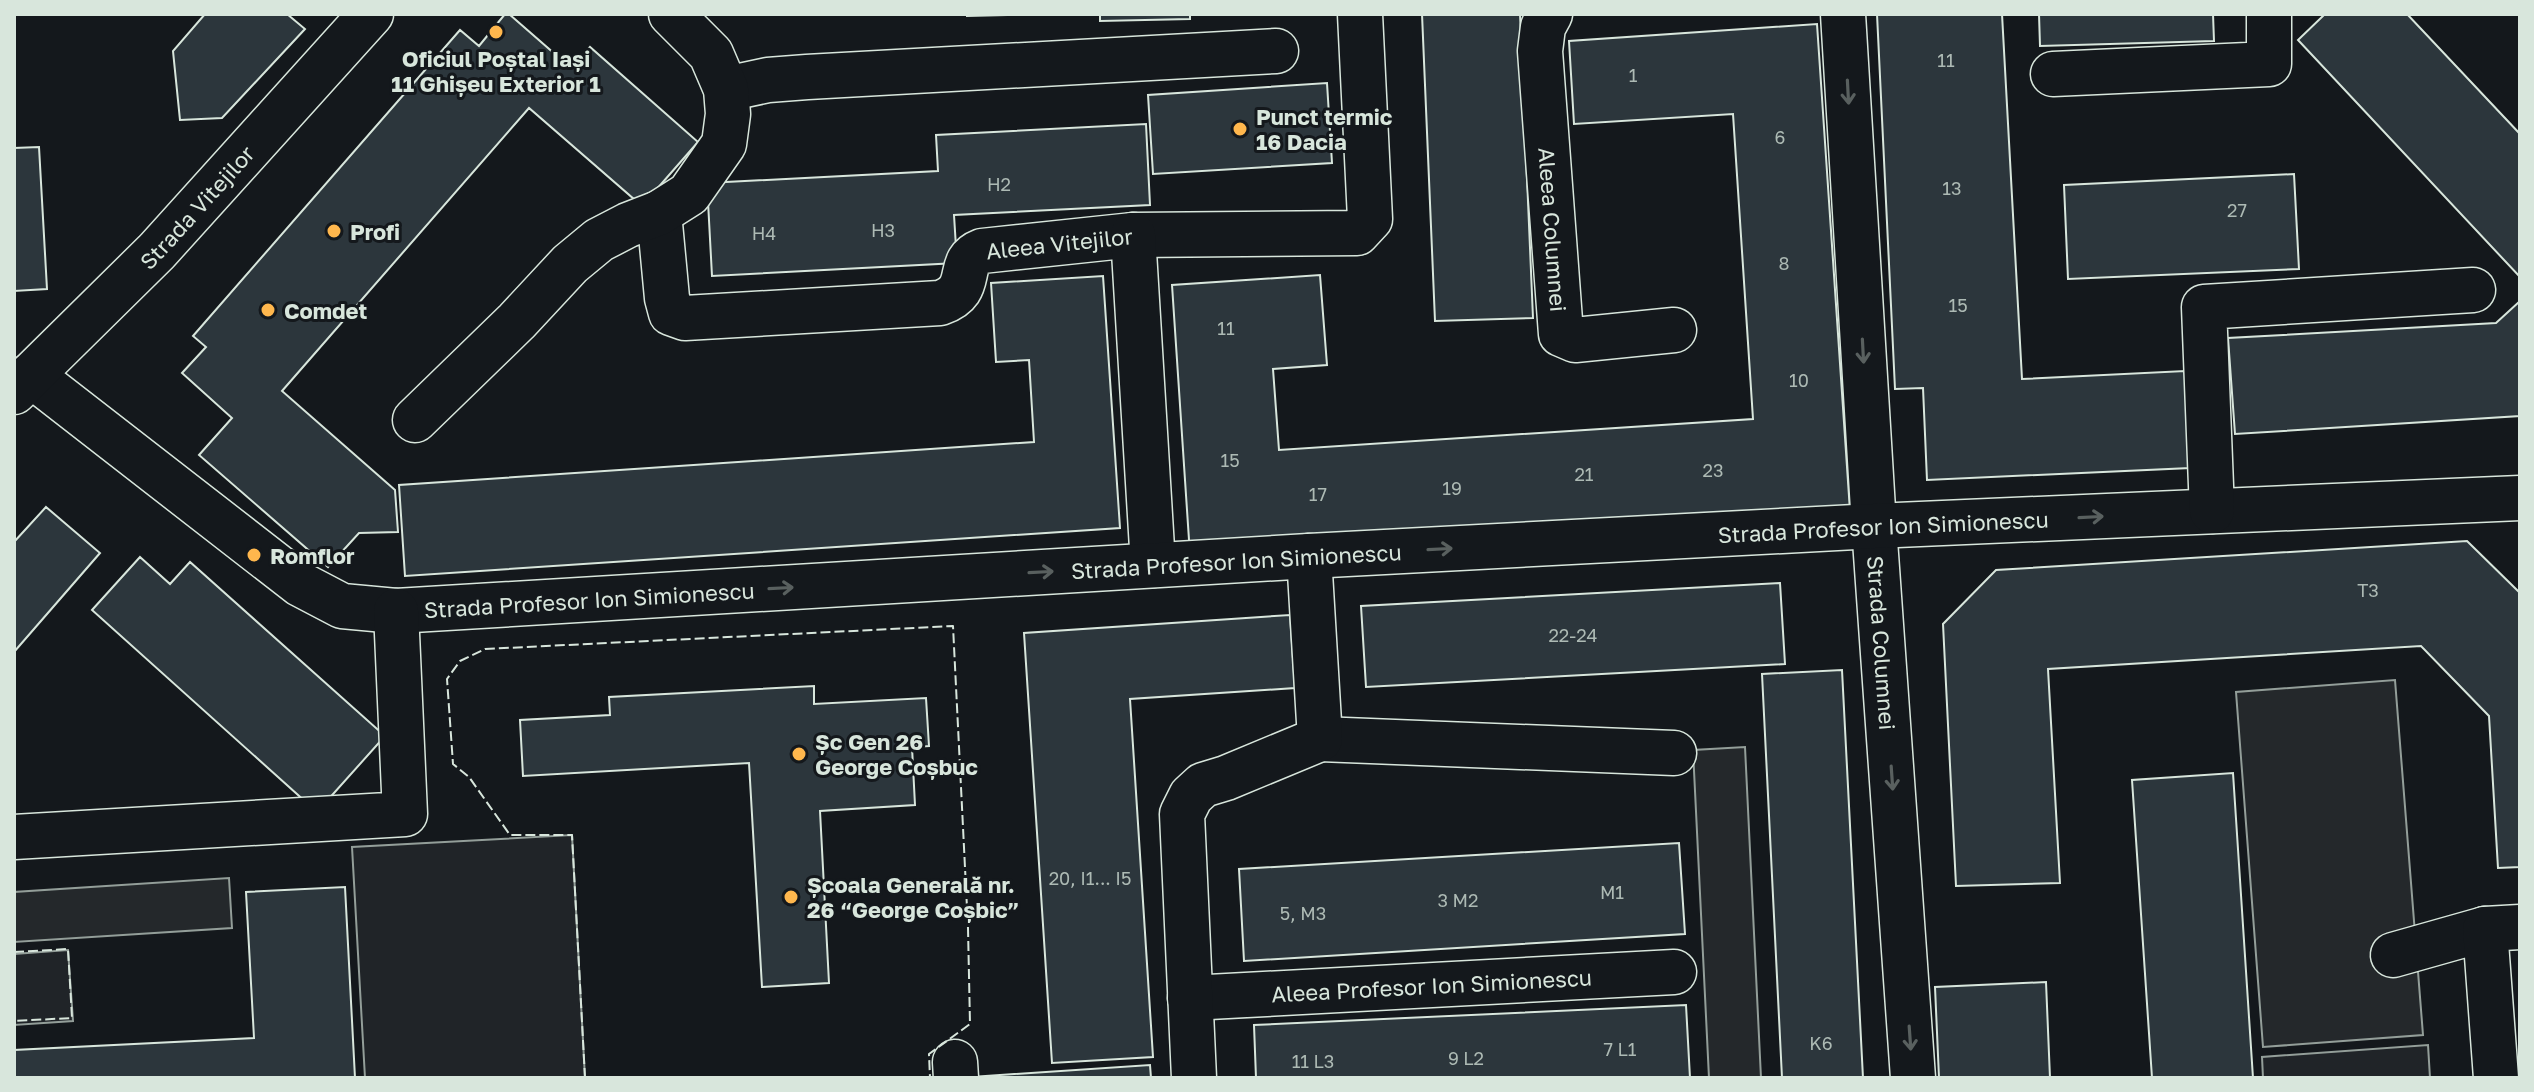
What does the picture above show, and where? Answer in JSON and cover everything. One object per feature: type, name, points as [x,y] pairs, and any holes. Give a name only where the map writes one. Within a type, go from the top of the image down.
[{"type":"street","name":"Strada Vitejilor","points":[[22,384],[157,251],[371,14]]},
{"type":"street","name":"Aleea Vitejilor","points":[[659,213],[667,298],[671,313],[685,318],[940,303],[952,299],[960,291],[968,263],[974,254],[982,251],[1133,235],[1357,233],[1370,219],[1360,14]]},
{"type":"street","name":"Aleea Columnei","points":[[1550,14],[1543,27],[1540,51],[1561,334],[1575,340],[1674,330]]},
{"type":"street","name":"Strada Columnei","points":[[1843,14],[1874,526],[1913,1078]]},
{"type":"street","points":[[2053,74],[2269,64],[2269,14]]},
{"type":"street","points":[[415,420],[517,321],[570,264],[599,240],[659,213],[689,194],[724,144],[728,114],[726,89],[711,54],[685,18]]},
{"type":"street","points":[[726,89],[768,80],[807,77],[1276,51]]},
{"type":"street","points":[[1133,235],[1153,565]]},
{"type":"street","points":[[2212,511],[2204,307],[2473,290]]},
{"type":"street","name":"Strada Profesor Ion Simionescu","points":[[22,384],[300,584],[342,606],[396,611],[1309,556],[1874,526],[2520,498]]},
{"type":"street","points":[[1309,556],[1320,739]]},
{"type":"street","points":[[14,837],[405,814],[396,611]]},
{"type":"street","points":[[1194,1078],[1182,814],[1191,796],[1203,785],[1320,739],[1674,753]]},
{"type":"street","points":[[2393,955],[2502,928],[2496,1078]]},
{"type":"street","name":"Aleea Profesor Ion Simionescu","points":[[1190,998],[1674,972]]},
{"type":"shaded area","points":[[2395,680],[2423,1035],[2263,1047],[2236,692]]},
{"type":"shaded area","points":[[1745,747],[1761,1078],[1709,1078],[1693,750]]},
{"type":"shaded area","points":[[572,835],[585,1078],[365,1078],[352,847]]},
{"type":"shaded area","points":[[229,878],[232,928],[14,942],[14,892]]},
{"type":"shaded area","points":[[68,950],[73,1021],[14,1025],[14,954]]},
{"type":"shaded area","points":[[2428,1045],[2430,1078],[2263,1078],[2262,1057]]},
{"type":"building","points":[[205,14],[287,14],[305,29],[222,118],[180,120],[173,51]]},
{"type":"building","points":[[505,14],[509,14],[571,68],[590,47],[698,142],[642,206],[529,108],[282,391],[395,490],[398,532],[359,533],[328,567],[199,455],[232,418],[182,373],[206,347],[193,336],[460,30],[479,46]]},
{"type":"building","points":[[967,14],[1048,14],[967,16]]},
{"type":"building","points":[[1100,14],[1190,14],[1190,19],[1100,21]]},
{"type":"building","points":[[1422,14],[1520,14],[1533,318],[1435,321]]},
{"type":"building","points":[[1877,14],[2002,14],[2022,379],[2185,371],[2190,468],[1927,480],[1923,388],[1895,389]]},
{"type":"building","points":[[2039,14],[2213,14],[2214,41],[2040,46]]},
{"type":"building","points":[[2325,14],[2407,14],[2520,134],[2520,277],[2298,40]]},
{"type":"building","points":[[1817,24],[1850,511],[1190,555],[1172,285],[1320,275],[1327,365],[1273,369],[1279,450],[1753,419],[1733,114],[1574,124],[1569,41]]},
{"type":"building","name":"Punct termic 16 Dacia","points":[[1327,83],[1332,163],[1153,174],[1148,95]]},
{"type":"building","points":[[1146,124],[1150,205],[954,215],[957,263],[712,276],[707,183],[938,171],[936,135]]},
{"type":"building","points":[[39,147],[47,289],[14,291],[14,148]]},
{"type":"building","points":[[2294,174],[2299,269],[2068,279],[2064,185]]},
{"type":"building","points":[[1103,276],[1120,528],[405,576],[399,485],[1034,442],[1029,360],[996,362],[991,283]]},
{"type":"building","points":[[2520,301],[2520,416],[2235,434],[2228,338],[2496,323]]},
{"type":"building","points":[[46,507],[100,553],[14,652],[14,542]]},
{"type":"building","points":[[2467,541],[2520,593],[2520,867],[2498,868],[2489,716],[2421,646],[2048,669],[2060,883],[1956,886],[1943,624],[1996,570]]},
{"type":"building","points":[[140,557],[170,584],[190,562],[385,736],[317,812],[92,610]]},
{"type":"building","points":[[1780,583],[1785,664],[1366,687],[1361,606]]},
{"type":"building","points":[[1290,615],[1295,688],[1130,699],[1153,1057],[1052,1063],[1024,633]]},
{"type":"building","points":[[1842,670],[1863,1078],[1782,1078],[1762,674]]},
{"type":"building","name":"Școala Generală nr. 26 “George Coșbic”","points":[[814,686],[814,704],[926,698],[929,746],[912,747],[915,805],[820,811],[829,983],[762,987],[749,763],[523,776],[520,720],[610,715],[609,697]]},
{"type":"building","points":[[2233,773],[2253,1078],[2152,1078],[2132,780]]},
{"type":"building","points":[[1679,843],[1685,934],[1244,961],[1239,869]]},
{"type":"building","points":[[345,887],[355,1078],[14,1078],[14,1050],[254,1038],[246,892]]},
{"type":"building","points":[[2046,982],[2050,1078],[1939,1078],[1935,987]]},
{"type":"building","points":[[1686,1005],[1690,1078],[1256,1078],[1254,1025]]},
{"type":"building","points":[[1150,1065],[1151,1078],[971,1077]]},
{"type":"fence","points":[[585,1078],[572,835],[510,835],[469,777],[453,764],[447,679],[460,661],[485,649],[953,626],[970,1024],[929,1054],[930,1078]]},
{"type":"fence","points":[[14,952],[68,949],[72,1018],[14,1021]]},
{"type":"place","name":"Oficiul Poștal Iași 11 Ghișeu Exterior 1","points":[[496,32]]},
{"type":"place","name":"Punct termic 16 Dacia","points":[[1240,129]]},
{"type":"place","name":"Profi","points":[[334,231]]},
{"type":"place","name":"Comdet","points":[[268,310]]},
{"type":"place","name":"Romflor","points":[[254,555]]},
{"type":"place","name":"Șc Gen 26 George Coșbuc","points":[[799,754]]},
{"type":"place","name":"Școala Generală nr. 26 “George Coșbic”","points":[[791,897]]}]
